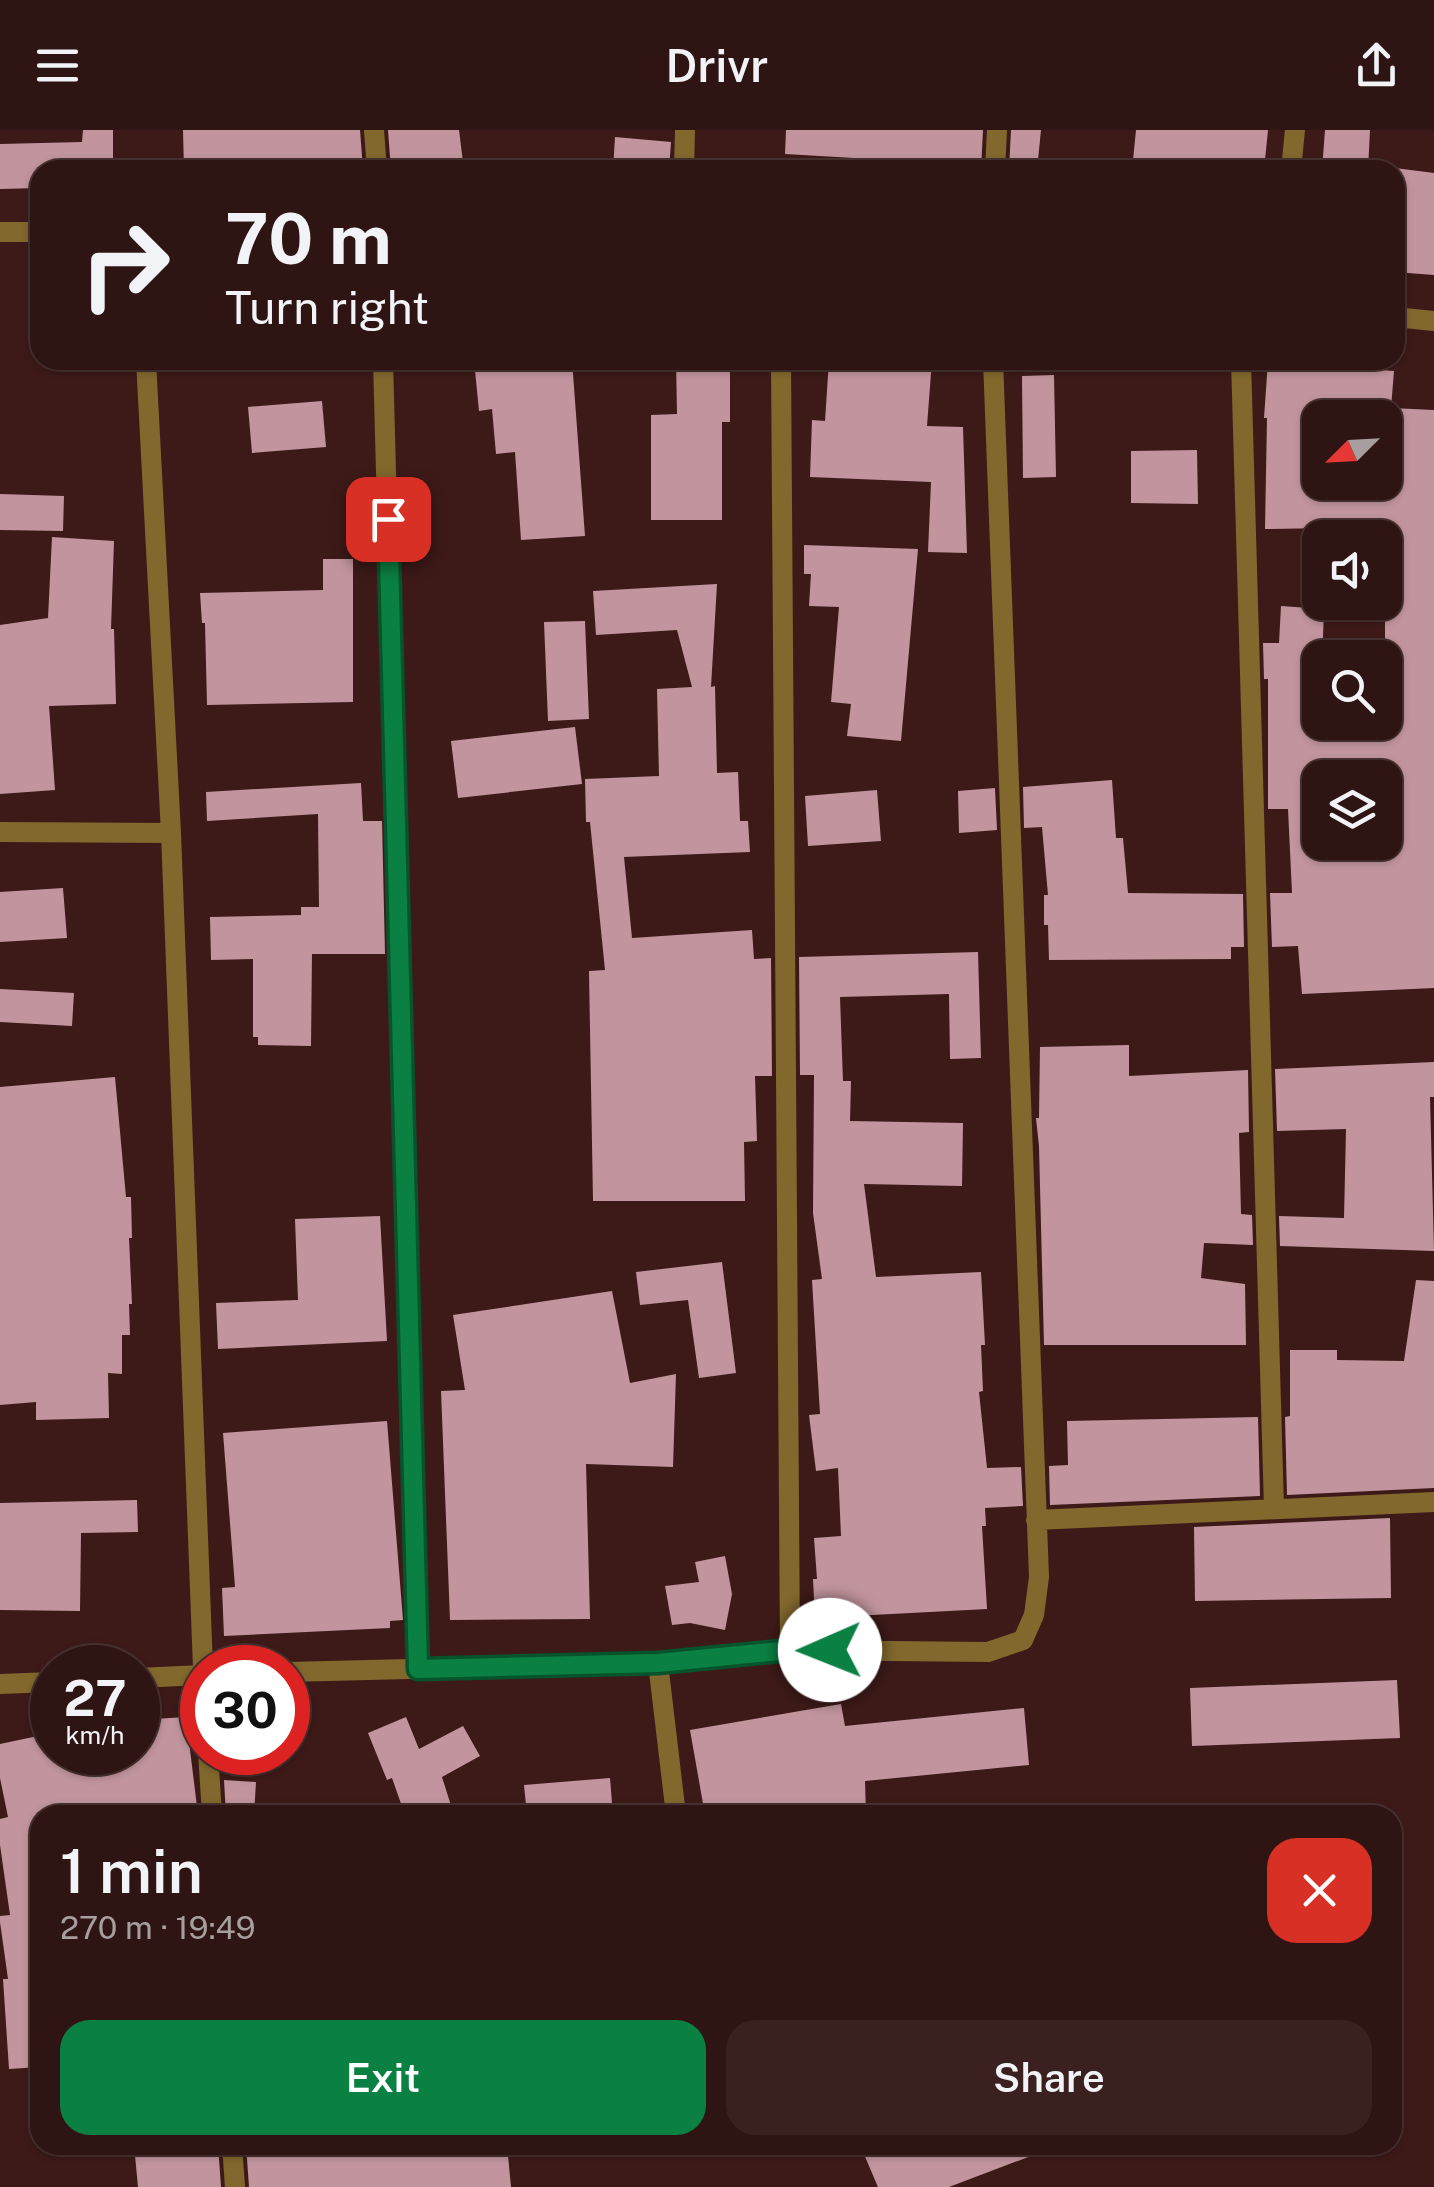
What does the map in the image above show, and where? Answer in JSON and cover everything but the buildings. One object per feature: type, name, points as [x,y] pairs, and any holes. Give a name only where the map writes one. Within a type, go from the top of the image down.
[{"type":"street","points":[[374,130],[376,160]]},
{"type":"street","points":[[684,160],[685,130]]},
{"type":"street","points":[[996,160],[997,130]]},
{"type":"street","points":[[1292,160],[1295,130]]},
{"type":"street","points":[[0,232],[30,232]]},
{"type":"street","points":[[1405,318],[1434,320]]},
{"type":"street","points":[[147,370],[171,833],[202,1645]]},
{"type":"street","points":[[383,370],[418,1669]]},
{"type":"street","points":[[781,370],[790,1650]]},
{"type":"street","points":[[310,1671],[658,1663],[790,1650],[988,1652],[1023,1640],[1034,1615],[1039,1577],[993,370]]},
{"type":"street","points":[[1241,370],[1274,1508]]},
{"type":"street","points":[[0,832],[171,833]]},
{"type":"street","points":[[1036,1520],[1434,1502]]},
{"type":"street","points":[[658,1663],[675,1805]]},
{"type":"street","points":[[0,1684],[30,1683]]},
{"type":"street","points":[[209,1775],[211,1805]]},
{"type":"street","points":[[233,2155],[235,2187]]},
{"type":"route","points":[[388,519],[418,1669],[658,1663],[790,1650],[830,1650]]}]
